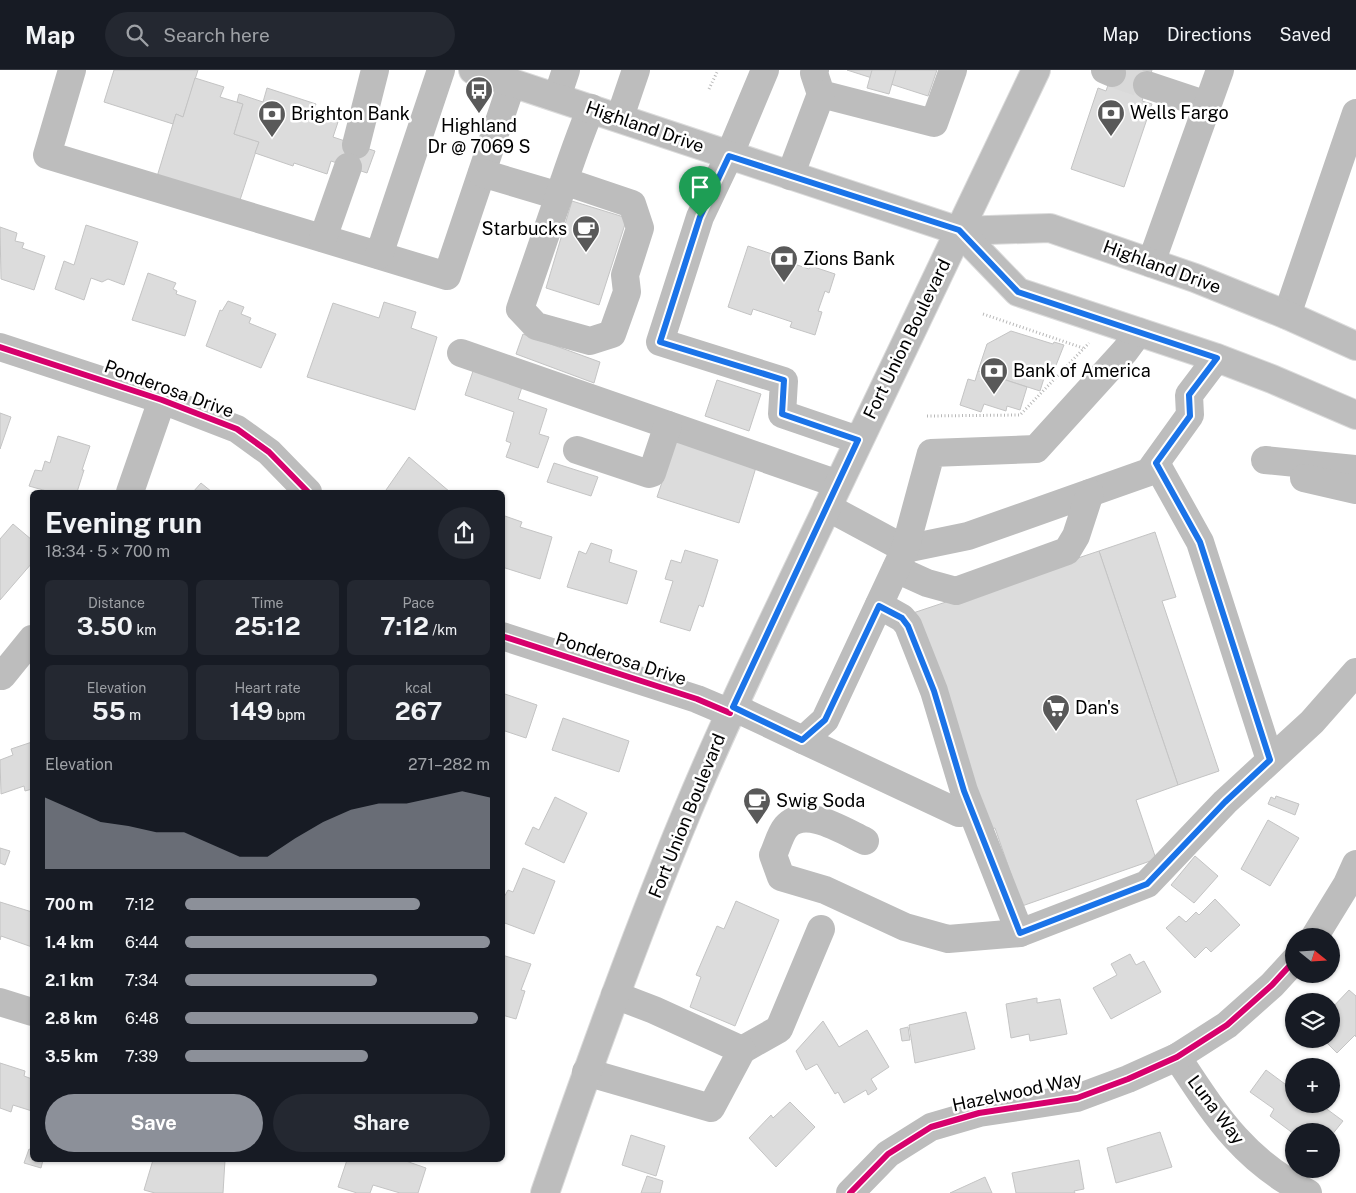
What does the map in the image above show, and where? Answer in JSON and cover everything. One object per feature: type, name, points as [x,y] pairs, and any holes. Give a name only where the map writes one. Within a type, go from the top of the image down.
[{"type":"main road","points":[[72,70],[47,155],[447,276],[512,83]]},
{"type":"main road","points":[[324,238],[352,156],[375,70]]},
{"type":"main road","points":[[379,255],[441,70]]},
{"type":"main road","name":"Highland Drive","points":[[473,70],[620,117],[729,156],[959,230],[1050,228],[1152,263],[1287,315],[1356,345]]},
{"type":"main road","points":[[557,97],[566,70]]},
{"type":"main road","points":[[620,117],[636,70]]},
{"type":"main road","points":[[765,70],[729,156],[700,217],[660,342],[784,380],[782,414],[858,440]]},
{"type":"main road","points":[[790,176],[818,82],[934,122],[953,70]]},
{"type":"main road","name":"Fort Union Boulevard","points":[[545,1193],[586,1072],[615,995],[686,813],[731,710],[858,440],[1036,70]]},
{"type":"main road","points":[[1152,263],[1220,70]]},
{"type":"main road","points":[[1147,85],[1207,105]]},
{"type":"main road","points":[[482,173],[562,189],[632,204],[640,228],[625,275],[627,292],[612,334],[590,341],[536,326],[520,309],[562,189],[590,108]]},
{"type":"main road","points":[[1287,315],[1356,112]]},
{"type":"main road","name":"Highland Drive","points":[[959,230],[1018,292],[1217,358],[1356,415]]},
{"type":"main road","points":[[802,740],[825,720],[901,559],[931,453],[1036,450],[1125,351],[1139,332]]},
{"type":"main road","name":"Ponderosa Drive","points":[[0,347],[162,400],[237,429],[270,452],[306,490]]},
{"type":"main road","points":[[461,353],[668,425],[832,496],[927,582],[956,591],[1067,551],[1076,536],[1090,493]]},
{"type":"main road","points":[[901,559],[1149,472],[1190,416],[1189,395],[1217,358]]},
{"type":"main road","points":[[131,490],[162,400]]},
{"type":"main road","points":[[577,450],[649,474],[652,473],[668,425]]},
{"type":"main road","points":[[1265,460],[1356,469]]},
{"type":"main road","points":[[1156,463],[1200,542],[1270,760]]},
{"type":"main road","points":[[1293,476],[1356,490]]},
{"type":"main road","points":[[879,606],[902,618],[908,626],[934,691],[964,791],[1020,933]]},
{"type":"main road","name":"Ponderosa Drive","points":[[505,637],[731,710],[802,740],[959,813]]},
{"type":"main road","points":[[0,675],[2,676],[30,641]]},
{"type":"main road","points":[[865,841],[814,818],[797,819],[786,827],[772,855],[781,877],[825,890],[905,927],[948,939],[1020,933],[1147,884],[1225,802],[1312,722],[1356,672]]},
{"type":"main road","points":[[1320,928],[1347,884],[1356,864]]},
{"type":"main road","points":[[586,1072],[711,1108],[742,1050],[780,1030],[821,929]]},
{"type":"main road","name":"Hazelwood Way","points":[[850,1193],[888,1154],[931,1127],[979,1113],[1077,1098],[1128,1079],[1177,1057],[1227,1024],[1285,971]]},
{"type":"main road","points":[[615,995],[654,1010],[742,1050]]},
{"type":"main road","points":[[0,1002],[30,1011]]},
{"type":"main road","name":"Luna Way","points":[[1177,1057],[1219,1120],[1250,1154],[1285,1181],[1308,1193]]},
{"type":"path","points":[[709,89],[718,70]]},
{"type":"path","points":[[983,314],[1083,348]]},
{"type":"path","points":[[927,416],[1020,415],[1091,341]]},
{"type":"building","points":[[114,70],[198,70],[183,117],[176,114],[173,124],[104,102]]},
{"type":"building","points":[[847,70],[937,70],[928,96]]},
{"type":"building","points":[[872,70],[896,70],[889,94],[867,88]]},
{"type":"building","name":"Wells Fargo","points":[[1113,70],[1152,70],[1142,101],[1152,104],[1124,187],[1071,169],[1098,88],[1106,91]]},
{"type":"building","points":[[195,78],[224,87],[220,97],[243,104],[234,134],[259,142],[238,206],[156,180],[176,114],[183,117]]},
{"type":"building","points":[[267,88],[316,104],[312,114],[338,122],[333,137],[375,151],[367,173],[331,161],[327,174],[294,163],[293,166],[255,153],[259,142],[234,134],[243,104],[237,102],[239,94],[263,102]]},
{"type":"building","name":"Starbucks","points":[[572,201],[627,218],[599,305],[546,288]]},
{"type":"building","points":[[86,225],[138,242],[124,285],[108,279],[102,282],[91,278],[84,300],[55,289],[64,261],[74,265]]},
{"type":"building","points":[[0,227],[17,233],[15,241],[24,243],[22,248],[45,256],[34,290],[1,279]]},
{"type":"building","name":"Zions Bank","points":[[748,246],[809,269],[811,266],[835,274],[829,293],[825,291],[818,311],[822,312],[815,335],[790,327],[792,322],[753,309],[751,315],[728,307]]},
{"type":"building","points":[[148,273],[176,283],[173,289],[177,291],[176,294],[196,301],[185,336],[132,320]]},
{"type":"building","points":[[228,301],[244,307],[241,314],[251,318],[249,323],[276,334],[261,368],[206,346],[220,310],[222,311]]},
{"type":"building","points":[[384,302],[416,312],[411,328],[437,337],[415,410],[307,377],[333,303],[379,318]]},
{"type":"building","points":[[1011,331],[1053,344],[1054,342],[1064,345],[1051,378],[1045,375],[1040,391],[978,371],[987,344]]},
{"type":"building","points":[[523,334],[600,362],[594,383],[516,354]]},
{"type":"building","points":[[473,371],[522,387],[518,399],[547,409],[539,434],[549,437],[538,468],[506,457],[511,443],[506,441],[514,412],[465,395]]},
{"type":"building","name":"Bank of America","points":[[978,371],[1027,387],[1020,410],[1007,406],[1006,411],[984,404],[981,412],[960,405],[968,379],[975,381]]},
{"type":"building","points":[[717,380],[761,394],[749,431],[705,416]]},
{"type":"building","points":[[0,413],[11,417],[0,449]]},
{"type":"building","points":[[58,436],[90,446],[78,490],[43,490],[29,486],[35,470],[42,471],[45,461],[50,463]]},
{"type":"building","points":[[677,438],[757,464],[739,523],[657,497]]},
{"type":"building","points":[[409,457],[448,490],[386,490]]},
{"type":"building","points":[[554,463],[598,477],[591,496],[547,482]]},
{"type":"building","points":[[201,483],[210,490],[195,490]]},
{"type":"building","points":[[505,516],[522,522],[520,527],[552,537],[540,579],[505,568]]},
{"type":"building","points":[[13,524],[30,538],[30,565],[0,600],[0,539]]},
{"type":"building","points":[[1155,532],[1176,597],[1162,601],[1219,771],[1178,785],[1099,551]]},
{"type":"building","points":[[591,543],[612,550],[609,562],[637,571],[627,604],[567,587],[579,551],[586,554]]},
{"type":"building","points":[[685,550],[718,560],[703,607],[699,605],[690,631],[660,622],[673,581],[665,579],[671,560],[681,563]]},
{"type":"building","name":"Dan's","points":[[1099,551],[1178,785],[1136,800],[1156,859],[1022,906],[995,828],[985,831],[907,615]]},
{"type":"building","points":[[505,694],[537,705],[526,738],[505,731]]},
{"type":"building","points":[[563,718],[629,741],[619,772],[552,750]]},
{"type":"building","points":[[30,743],[30,790],[25,791],[24,786],[1,794],[0,760],[13,755],[11,749]]},
{"type":"building","points":[[1276,796],[1299,804],[1295,815],[1268,804],[1271,797],[1275,799]]},
{"type":"building","points":[[555,797],[587,813],[564,863],[525,844],[533,827],[539,830]]},
{"type":"building","points":[[1268,820],[1299,838],[1270,886],[1241,869]]},
{"type":"building","points":[[0,848],[10,851],[5,865],[0,863]]},
{"type":"building","points":[[1195,856],[1218,876],[1194,903],[1171,885]]},
{"type":"building","points":[[523,868],[555,881],[534,934],[505,923],[505,896],[508,890],[513,892]]},
{"type":"building","points":[[1215,899],[1240,925],[1211,952],[1206,947],[1195,958],[1166,928],[1179,916],[1186,922],[1196,912],[1199,915]]},
{"type":"building","points":[[736,901],[779,920],[735,1026],[690,1007],[701,977],[696,975],[717,926],[724,929]]},
{"type":"building","points":[[0,902],[30,911],[30,946],[1,936],[0,940]]},
{"type":"building","points":[[1130,954],[1136,965],[1144,961],[1161,992],[1111,1019],[1093,988],[1117,975],[1111,964]]},
{"type":"building","points":[[505,956],[531,964],[521,990],[525,991],[516,1019],[505,1016]]},
{"type":"building","points":[[1349,990],[1356,996],[1356,1037],[1355,1035],[1337,1053],[1332,1048],[1340,1048],[1340,1000]]},
{"type":"building","points":[[1037,998],[1037,1003],[1060,999],[1067,1034],[1030,1041],[1029,1034],[1011,1038],[1006,1004]]},
{"type":"building","points":[[966,1012],[975,1049],[915,1063],[909,1025]]},
{"type":"building","points":[[823,1021],[839,1047],[867,1030],[889,1067],[871,1079],[877,1089],[868,1095],[866,1090],[844,1103],[838,1092],[835,1094],[817,1064],[806,1070],[796,1051]]},
{"type":"building","points":[[908,1027],[910,1040],[902,1041],[900,1029]]},
{"type":"building","points":[[0,1063],[25,1071],[24,1076],[30,1078],[30,1110],[13,1105],[11,1112],[0,1108]]},
{"type":"building","points":[[1266,1070],[1285,1084],[1285,1113],[1332,1113],[1343,1121],[1340,1125],[1340,1123],[1285,1123],[1285,1127],[1270,1116],[1274,1109],[1250,1092]]},
{"type":"building","points":[[790,1102],[815,1127],[776,1167],[749,1138],[771,1115],[773,1118]]},
{"type":"building","points":[[1160,1132],[1172,1167],[1116,1183],[1107,1148]]},
{"type":"building","points":[[631,1135],[665,1146],[656,1176],[622,1165]]},
{"type":"building","points":[[29,1149],[30,1162],[42,1162],[41,1168],[24,1163]]},
{"type":"building","points":[[1079,1160],[1084,1189],[1074,1191],[1075,1193],[1016,1193],[1012,1173]]},
{"type":"building","points":[[152,1162],[225,1162],[223,1193],[155,1193],[144,1190]]},
{"type":"building","points":[[346,1162],[409,1162],[426,1168],[418,1193],[400,1193],[373,1185],[370,1193],[357,1193],[338,1187]]},
{"type":"building","points":[[647,1176],[663,1181],[660,1193],[641,1193]]},
{"type":"building","points":[[985,1177],[992,1193],[950,1193]]},
{"type":"tunnel","points":[[1112,73],[1147,85]]},
{"type":"cycle path","points":[[0,347],[162,400],[237,429],[269,452],[306,490]]},
{"type":"cycle path","points":[[505,637],[697,699],[730,713]]},
{"type":"cycle path","points":[[850,1193],[888,1154],[931,1127],[979,1113],[1077,1098],[1128,1079],[1177,1057],[1227,1025],[1285,971]]},
{"type":"place","name":"Highland Dr @ 7069 S","points":[[479,114]]},
{"type":"place","name":"Wells Fargo","points":[[1111,137]]},
{"type":"place","name":"Brighton Bank","points":[[272,138]]},
{"type":"place","name":"Starbucks","points":[[586,253]]},
{"type":"place","name":"Zions Bank","points":[[784,283]]},
{"type":"place","name":"Bank of America","points":[[994,395]]},
{"type":"place","name":"Dan's","points":[[1056,732]]},
{"type":"place","name":"Swig Soda","points":[[757,825]]},
{"type":"route","points":[[729,156],[959,230],[1018,292],[1217,358],[1189,395],[1190,416],[1156,463],[1200,542],[1270,760],[1225,802],[1147,884],[1020,933],[964,791],[934,691],[908,626],[902,618],[879,606],[825,720],[802,740],[733,707],[858,440],[782,414],[784,380],[660,342],[700,217],[729,156]]}]
